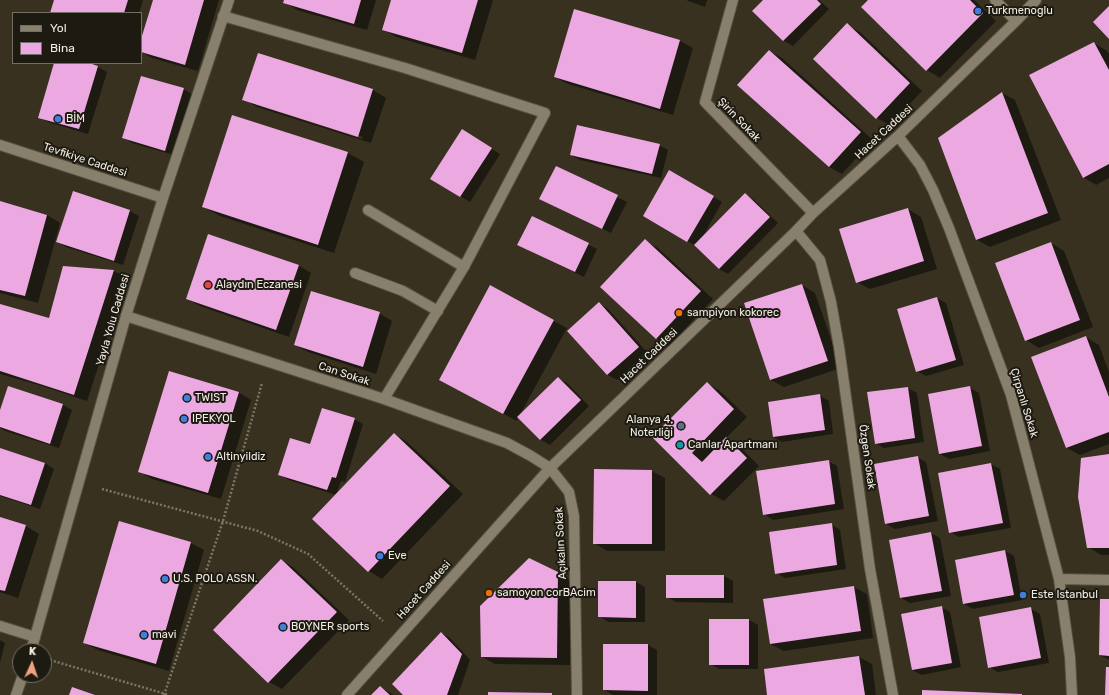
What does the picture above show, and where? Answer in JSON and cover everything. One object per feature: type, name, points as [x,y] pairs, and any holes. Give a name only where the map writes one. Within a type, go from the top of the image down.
[{"type":"street","name":"Yayla Yolu Caddesi","points":[[33,643],[126,316],[163,198],[229,0]]},
{"type":"street","name":"Şirin Sokak","points":[[733,0],[705,102],[813,213]]},
{"type":"street","points":[[996,0],[1016,21]]},
{"type":"street","name":"Hacet Caddesi","points":[[347,695],[550,468],[813,213],[898,136],[1036,0]]},
{"type":"street","points":[[223,16],[405,68],[545,113],[464,267],[384,399]]},
{"type":"street","name":"Çirpanlı Sokak","points":[[898,136],[920,165],[933,190],[949,228],[1011,395],[1059,579],[1070,657],[1072,695]]},
{"type":"street","name":"Tevfikiye Caddesi","points":[[0,145],[163,198]]},
{"type":"street","points":[[368,210],[464,267]]},
{"type":"street","name":"Özgen Sokak","points":[[796,231],[820,260],[831,302],[839,348],[870,569],[893,695]]},
{"type":"street","points":[[355,273],[403,292],[438,311]]},
{"type":"street","name":"Can Sokak","points":[[126,316],[384,399],[507,443],[532,456],[550,468]]},
{"type":"street","name":"Açıkalın Sokak","points":[[550,468],[569,492],[574,516],[577,695]]},
{"type":"street","points":[[1059,579],[1109,580]]},
{"type":"street","points":[[0,626],[35,637]]},
{"type":"street","points":[[16,695],[20,683]]},
{"type":"path","points":[[164,694],[222,521],[262,383]]},
{"type":"path","points":[[102,489],[258,531],[308,554],[383,621]]},
{"type":"path","points":[[52,661],[169,695]]},
{"type":"building","points":[[54,0],[128,0],[124,12],[50,12]]},
{"type":"building","points":[[153,0],[204,0],[185,65],[142,52],[142,36]]},
{"type":"building","points":[[284,0],[361,0],[354,24],[283,3]]},
{"type":"building","points":[[391,0],[478,0],[462,53],[382,30]]},
{"type":"building","points":[[763,0],[817,0],[821,4],[783,41],[752,11]]},
{"type":"building","points":[[868,0],[970,0],[983,13],[926,71],[861,7]]},
{"type":"building","points":[[1109,6],[1109,39],[1093,22]]},
{"type":"building","points":[[574,9],[680,40],[660,109],[554,77]]},
{"type":"building","points":[[847,23],[910,83],[876,119],[813,59]]},
{"type":"building","points":[[1094,42],[1109,70],[1109,164],[1083,178],[1029,75]]},
{"type":"building","points":[[769,50],[861,132],[829,167],[737,85]]},
{"type":"building","points":[[258,53],[373,89],[358,137],[242,100]]},
{"type":"building","points":[[54,64],[92,64],[98,66],[79,129],[38,118]]},
{"type":"building","points":[[141,76],[184,88],[165,151],[122,138]]},
{"type":"building","points":[[1002,92],[1048,213],[976,240],[938,138]]},
{"type":"building","points":[[232,115],[348,152],[318,245],[202,207]]},
{"type":"building","points":[[577,125],[660,144],[652,174],[570,155]]},
{"type":"building","points":[[462,129],[492,148],[460,197],[430,179]]},
{"type":"building","points":[[556,166],[618,195],[602,229],[539,199]]},
{"type":"building","points":[[669,170],[714,196],[687,242],[643,216]]},
{"type":"building","points":[[73,191],[130,210],[114,261],[56,242]]},
{"type":"building","points":[[745,193],[770,217],[719,269],[694,245]]},
{"type":"building","points":[[0,201],[47,215],[25,296],[0,290]]},
{"type":"building","points":[[908,208],[924,261],[856,283],[839,229]]},
{"type":"building","points":[[532,216],[589,243],[575,272],[517,245]]},
{"type":"building","points":[[208,234],[299,265],[276,330],[186,299]]},
{"type":"building","points":[[645,239],[701,291],[656,339],[600,287]]},
{"type":"building","points":[[1051,242],[1080,320],[1025,341],[995,263]]},
{"type":"building","points":[[63,266],[114,270],[74,395],[0,371],[0,304],[49,318]]},
{"type":"building","points":[[802,284],[828,361],[770,380],[744,303]]},
{"type":"building","points":[[490,285],[554,320],[503,414],[439,380]]},
{"type":"building","points":[[311,291],[380,312],[363,367],[294,345]]},
{"type":"building","points":[[937,297],[956,360],[916,372],[897,309]]},
{"type":"building","points":[[599,302],[639,347],[607,375],[567,331]]},
{"type":"building","points":[[1086,336],[1109,397],[1109,432],[1066,448],[1031,357]]},
{"type":"building","points":[[169,371],[239,392],[208,493],[138,472]]},
{"type":"building","points":[[558,377],[581,400],[540,440],[517,417]]},
{"type":"building","name":"Canlar Apartmanı","points":[[707,382],[734,409],[692,453],[702,462],[726,437],[747,458],[710,495],[652,437]]},
{"type":"building","points":[[8,386],[63,404],[50,444],[0,427],[0,410]]},
{"type":"building","points":[[970,386],[982,446],[939,454],[928,394]]},
{"type":"building","points":[[908,387],[915,438],[875,444],[867,392]]},
{"type":"building","points":[[820,394],[825,430],[773,437],[768,402]]},
{"type":"building","points":[[322,408],[355,418],[336,478],[332,477],[327,490],[278,475],[290,438],[310,444]]},
{"type":"building","points":[[394,433],[450,486],[368,572],[312,519]]},
{"type":"building","points":[[0,448],[45,463],[31,505],[0,495]]},
{"type":"building","points":[[1109,454],[1109,548],[1087,548],[1078,497],[1081,458]]},
{"type":"building","points":[[918,456],[929,516],[885,524],[874,464]]},
{"type":"building","points":[[829,460],[835,504],[763,515],[756,471]]},
{"type":"building","points":[[991,463],[1003,523],[949,533],[938,473]]},
{"type":"building","points":[[594,469],[652,470],[652,544],[593,544]]},
{"type":"building","points":[[0,517],[26,525],[5,591],[0,590]]},
{"type":"building","points":[[119,521],[191,542],[156,664],[83,643]]},
{"type":"building","points":[[832,523],[837,565],[775,574],[769,532]]},
{"type":"building","points":[[931,532],[942,591],[900,598],[889,540]]},
{"type":"building","points":[[1005,550],[1014,595],[963,604],[955,560]]},
{"type":"building","points":[[529,558],[558,572],[557,658],[481,657],[480,606]]},
{"type":"building","points":[[281,559],[337,612],[268,683],[213,630]]},
{"type":"building","points":[[666,575],[724,575],[724,598],[666,598]]},
{"type":"building","points":[[598,581],[636,581],[636,618],[598,617]]},
{"type":"building","points":[[854,586],[861,631],[770,644],[763,599]]},
{"type":"building","points":[[1100,599],[1109,599],[1109,656],[1099,655]]},
{"type":"building","points":[[942,606],[952,663],[912,670],[901,614]]},
{"type":"building","points":[[1031,607],[1041,658],[988,668],[979,617]]},
{"type":"building","points":[[709,619],[749,619],[749,665],[709,665]]},
{"type":"building","points":[[441,632],[462,654],[447,695],[403,695],[392,684]]},
{"type":"building","points":[[603,644],[648,644],[648,691],[603,690]]},
{"type":"building","points":[[859,656],[865,695],[767,695],[764,669]]},
{"type":"building","points":[[1106,667],[1109,667],[1109,695],[1105,695]]},
{"type":"building","points":[[380,686],[390,695],[371,695]]},
{"type":"building","points":[[72,687],[95,695],[69,695]]},
{"type":"building","points":[[922,690],[1022,694],[1022,695],[922,695]]},
{"type":"building","points":[[488,692],[552,693],[552,695],[488,695]]},
{"type":"place","name":"Turkmenoglu","points":[[978,11]]},
{"type":"place","name":"BİM","points":[[58,119]]},
{"type":"place","name":"Alaydın Eczanesi","points":[[208,285]]},
{"type":"place","name":"sampiyon kokorec","points":[[679,313]]},
{"type":"place","name":"TWIST","points":[[187,398]]},
{"type":"place","name":"IPEKYOL","points":[[184,419]]},
{"type":"place","name":"Alanya 4. Noterliği","points":[[681,426]]},
{"type":"place","name":"Canlar Apartmanı","points":[[680,445]]},
{"type":"place","name":"Altinyildiz","points":[[208,457]]},
{"type":"place","name":"Eve","points":[[380,556]]},
{"type":"place","name":"U.S. POLO ASSN.","points":[[165,579]]},
{"type":"place","name":"samoyon corBAcim","points":[[489,593]]},
{"type":"place","name":"Este Istanbul","points":[[1023,595]]},
{"type":"place","name":"BOYNER sports","points":[[283,627]]},
{"type":"place","name":"mavi","points":[[144,635]]}]
